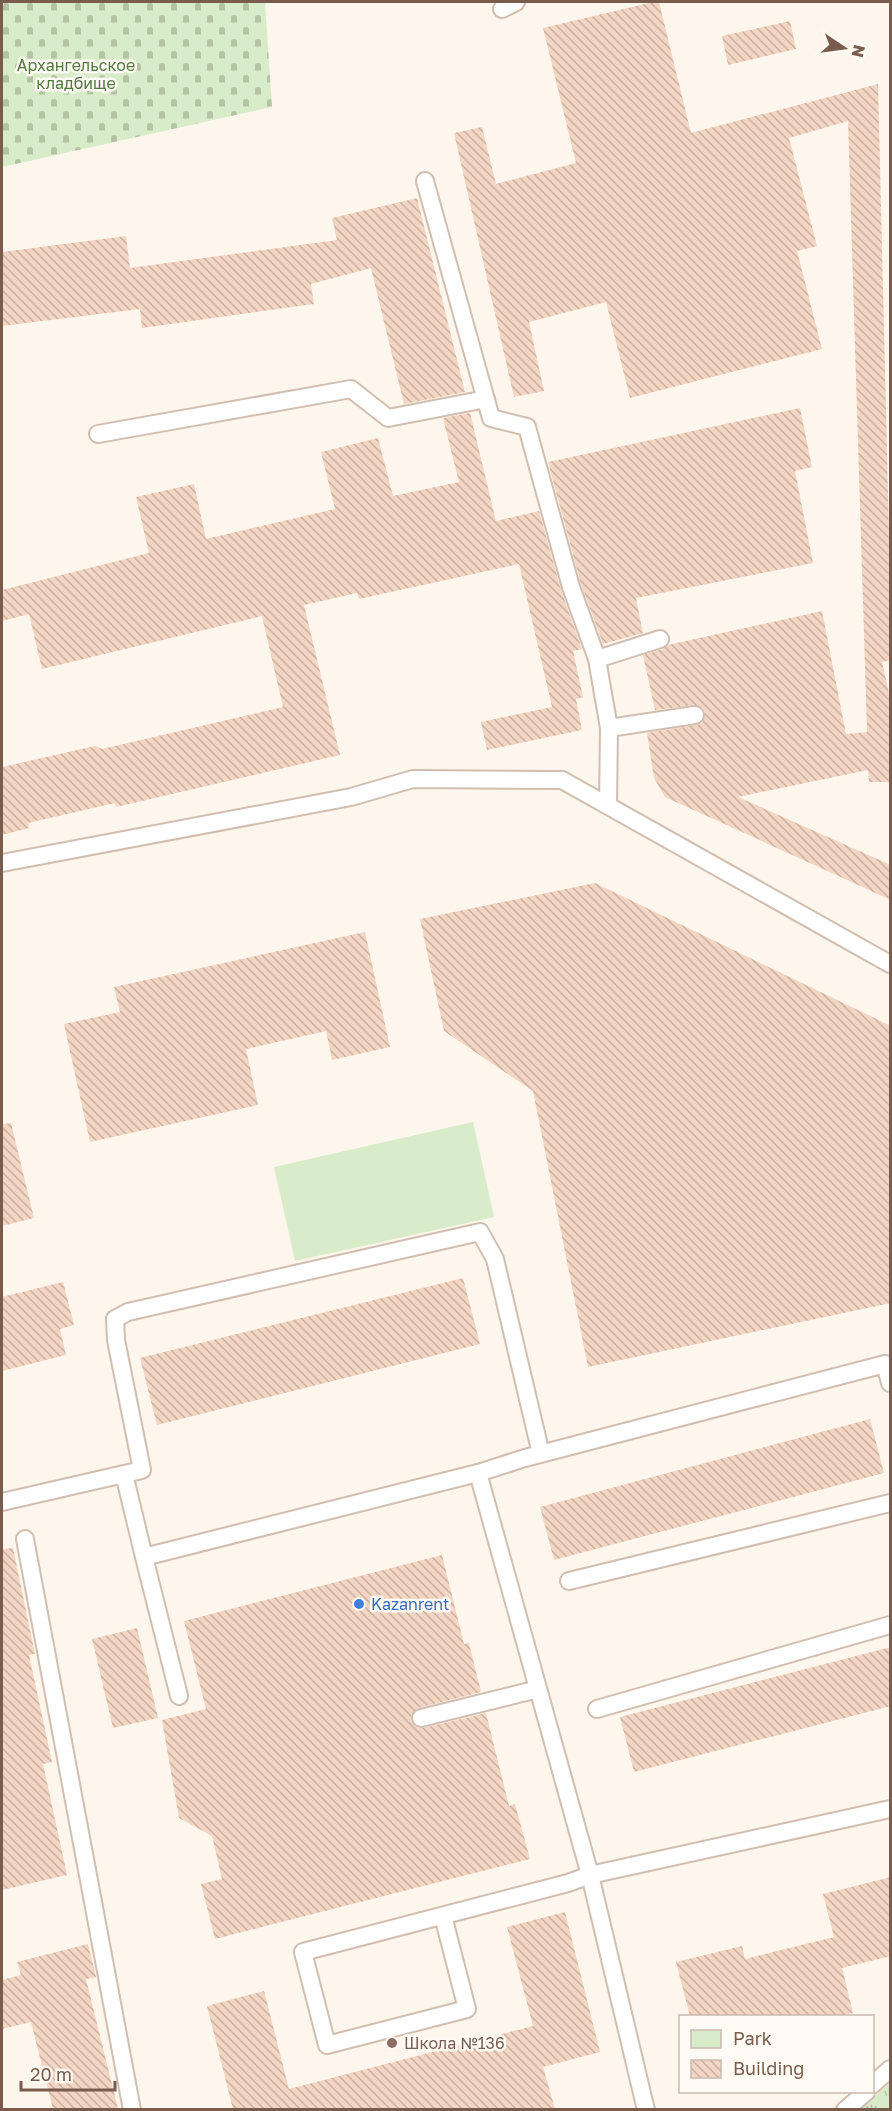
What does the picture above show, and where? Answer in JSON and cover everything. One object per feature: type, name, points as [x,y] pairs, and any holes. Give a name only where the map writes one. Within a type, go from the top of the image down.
[{"type":"lane","points":[[425,181],[491,418],[527,427],[571,587],[597,659],[609,728],[608,805]]},
{"type":"lane","points":[[98,434],[351,389],[388,418],[486,399]]},
{"type":"lane","points":[[597,659],[660,639]]},
{"type":"lane","points":[[609,728],[695,715]]},
{"type":"lane","points":[[2,863],[351,797],[413,779],[562,780],[891,964]]},
{"type":"lane","points":[[2,1502],[142,1470],[116,1340],[115,1318],[128,1312],[480,1232],[495,1259],[541,1454]]},
{"type":"lane","points":[[144,1557],[478,1473],[541,1454],[888,1363],[891,1383]]},
{"type":"lane","points":[[478,1473],[590,1875],[646,2109]]},
{"type":"lane","points":[[124,1474],[179,1696]]},
{"type":"lane","points":[[568,1581],[891,1503]]},
{"type":"lane","points":[[25,1539],[132,2109]]},
{"type":"lane","points":[[597,1709],[891,1625]]},
{"type":"lane","points":[[422,1718],[538,1689]]},
{"type":"lane","points":[[443,1916],[467,2008],[327,2045],[303,1952],[568,1883],[590,1875],[891,1809]]},
{"type":"lane","points":[[874,2084],[891,2069]]},
{"type":"lane","points":[[845,2109],[864,2093]]},
{"type":"green space","name":"Архангельское кладбище","points":[[2,2],[265,2],[272,107],[2,167]]},
{"type":"green space","points":[[473,1122],[494,1217],[295,1261],[274,1167]]},
{"type":"green space","points":[[890,2083],[890,2109],[860,2109]]},
{"type":"building","points":[[659,2],[691,133],[878,84],[891,616],[891,660],[882,662],[891,702],[891,782],[869,782],[868,770],[738,797],[891,865],[891,900],[665,797],[654,778],[647,733],[697,725],[702,723],[705,714],[703,708],[694,705],[655,710],[643,655],[663,649],[668,645],[822,611],[846,734],[867,732],[848,121],[789,138],[817,246],[797,251],[822,349],[630,398],[606,302],[529,322],[544,391],[514,397],[454,133],[482,127],[496,184],[576,163],[543,28]]},
{"type":"building","points":[[790,21],[796,49],[728,65],[722,36]]},
{"type":"building","points":[[417,198],[465,392],[404,404],[371,268],[311,284],[314,304],[142,328],[140,309],[2,326],[2,252],[126,236],[130,268],[337,240],[332,218]]},
{"type":"building","points":[[800,408],[812,467],[795,471],[813,563],[636,598],[643,633],[603,644],[581,584],[548,462]]},
{"type":"building","points":[[470,413],[496,521],[539,511],[561,590],[582,649],[573,651],[583,697],[576,699],[582,730],[487,750],[481,722],[552,707],[519,564],[359,599],[357,593],[304,605],[340,755],[116,807],[115,803],[28,823],[29,828],[2,835],[2,767],[95,746],[102,749],[283,707],[262,616],[42,669],[29,614],[2,621],[2,590],[149,553],[136,497],[194,484],[206,539],[335,509],[321,452],[378,438],[393,496],[459,482],[443,418]]},
{"type":"building","points":[[595,883],[891,1026],[891,1303],[588,1367],[533,1091],[444,1031],[420,919]]},
{"type":"building","points":[[365,932],[390,1047],[332,1060],[326,1031],[246,1049],[258,1105],[90,1142],[64,1024],[120,1012],[114,987]]},
{"type":"building","points":[[11,1123],[34,1218],[2,1226],[2,1124]]},
{"type":"building","points":[[463,1278],[480,1344],[157,1425],[140,1358]]},
{"type":"building","points":[[63,1282],[74,1325],[60,1329],[66,1355],[2,1371],[2,1297]]},
{"type":"building","points":[[870,1419],[884,1473],[554,1560],[540,1507]]},
{"type":"building","points":[[13,1548],[35,1654],[29,1655],[52,1762],[43,1764],[67,1875],[2,1890],[2,1549]]},
{"type":"building","points":[[442,1555],[464,1644],[469,1643],[481,1692],[418,1708],[411,1715],[411,1721],[418,1728],[424,1728],[486,1713],[509,1806],[515,1804],[530,1859],[215,1939],[201,1884],[222,1879],[212,1836],[179,1818],[162,1720],[206,1709],[184,1621]]},
{"type":"building","points":[[137,1628],[158,1718],[113,1728],[92,1639]]},
{"type":"building","points":[[891,1647],[891,1706],[634,1772],[620,1717]]},
{"type":"building","points":[[891,1877],[891,1956],[842,1968],[853,2013],[843,2015],[690,2015],[676,1962],[742,1946],[745,1959],[834,1937],[823,1894]]},
{"type":"building","points":[[565,1912],[600,2052],[543,2067],[555,2109],[233,2109],[207,2006],[264,1991],[289,2089],[533,2026],[507,1927]]},
{"type":"building","points":[[88,1944],[96,1977],[86,1979],[118,2109],[53,2109],[31,2022],[2,2029],[2,1980],[21,1975],[17,1962]]},
{"type":"place","name":"Kazanrent","points":[[359,1604]]},
{"type":"place","name":"Школа №136","points":[[392,2043]]}]
